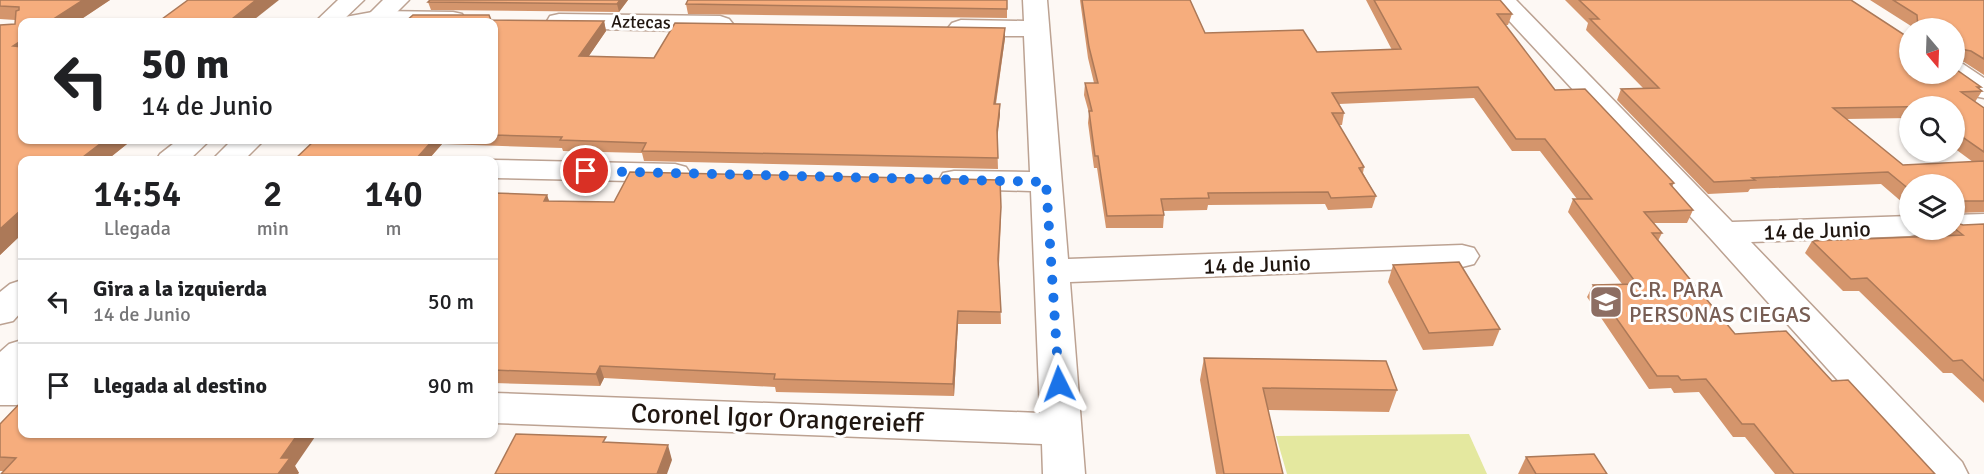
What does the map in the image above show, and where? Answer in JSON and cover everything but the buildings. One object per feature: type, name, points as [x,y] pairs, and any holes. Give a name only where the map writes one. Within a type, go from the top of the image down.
[{"type":"street","points":[[332,18],[352,0]]},
{"type":"street","points":[[373,18],[397,0]]},
{"type":"street","points":[[1502,0],[1724,233],[1947,474]]},
{"type":"street","points":[[941,28],[1036,15],[1064,474]]},
{"type":"street","name":"Aztecas","points":[[534,20],[738,24]]},
{"type":"street","points":[[1965,77],[1984,90]]},
{"type":"street","points":[[176,156],[190,144]]},
{"type":"street","points":[[231,156],[245,144]]},
{"type":"street","points":[[498,169],[705,174]]},
{"type":"street","points":[[929,179],[1046,182]]},
{"type":"street","points":[[1965,225],[1984,224]]},
{"type":"street","name":"14 de Junio","points":[[1724,233],[1899,226]]},
{"type":"street","name":"14 de Junio","points":[[1052,271],[1462,256]]},
{"type":"street","points":[[0,312],[18,296]]},
{"type":"street","points":[[0,374],[18,357]]},
{"type":"street","points":[[0,391],[18,391]]},
{"type":"street","name":"Coronel Igor Orangereieff","points":[[498,408],[1061,429]]},
{"type":"green space","points":[[1469,434],[1487,474],[1287,474],[1276,436]]},
{"type":"place","name":"C.R. PARA PERSONAS CIEGAS","points":[[1606,302]]},
{"type":"route","points":[[586,171],[1046,182],[1059,384]]}]
